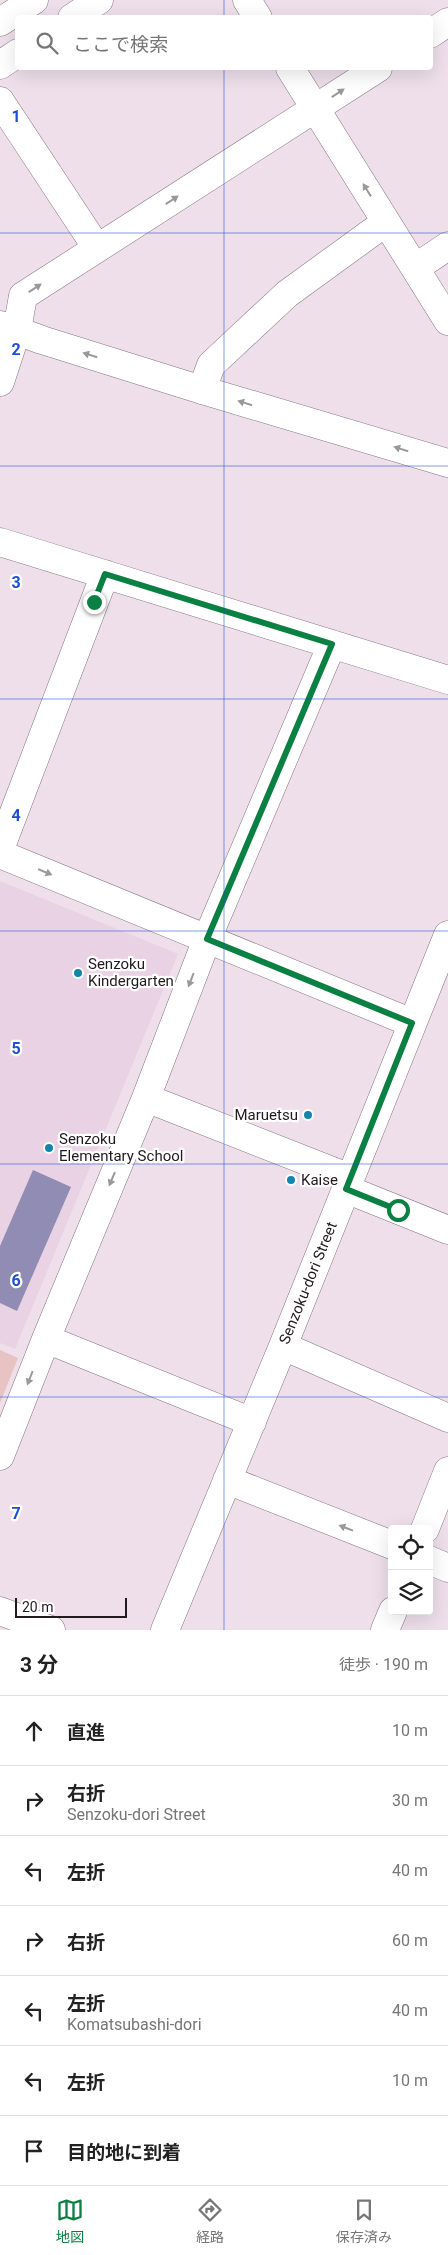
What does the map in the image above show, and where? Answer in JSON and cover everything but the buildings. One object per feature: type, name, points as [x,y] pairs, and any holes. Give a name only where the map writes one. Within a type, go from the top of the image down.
[{"type":"street","points":[[0,22],[34,0]]},
{"type":"street","points":[[76,15],[99,0]]},
{"type":"street","points":[[247,0],[256,15]]},
{"type":"street","points":[[433,32],[448,22]]},
{"type":"street","points":[[0,64],[15,55]]},
{"type":"street","points":[[291,70],[448,321]]},
{"type":"street","points":[[0,382],[8,328],[23,296],[375,70]]},
{"type":"street","points":[[0,101],[96,248]]},
{"type":"street","points":[[202,390],[211,365],[287,294],[386,222]]},
{"type":"street","points":[[415,268],[448,246]]},
{"type":"street","points":[[8,328],[202,390],[448,463]]},
{"type":"street","points":[[0,542],[448,680]]},
{"type":"street","points":[[0,849],[105,574]]},
{"type":"street","points":[[0,1456],[46,1339],[146,1098],[207,939],[332,644]]},
{"type":"street","points":[[0,854],[412,1023]]},
{"type":"street","name":"Senzoku-dori Street","points":[[165,1630],[283,1346],[412,1023],[446,948]]},
{"type":"street","points":[[146,1098],[348,1184],[448,1230]]},
{"type":"street","points":[[46,1339],[252,1422]]},
{"type":"street","points":[[283,1346],[448,1418]]},
{"type":"street","points":[[427,1525],[448,1471]]},
{"type":"street","points":[[227,1480],[388,1543]]},
{"type":"street","points":[[433,1562],[448,1568]]},
{"type":"street","points":[[0,1611],[51,1630]]},
{"type":"street","points":[[385,1630],[391,1615]]},
{"type":"shaded area","name":"Senzoku Elementary School","points":[[0,881],[178,954],[15,1349],[0,1343]]},
{"type":"shaded area","points":[[33,1170],[71,1187],[17,1311],[0,1303],[0,1246]]},
{"type":"shaded area","points":[[0,1350],[18,1358],[0,1403]]},
{"type":"place","name":"Senzoku Kindergarten","points":[[78,973]]},
{"type":"place","name":"Maruetsu","points":[[308,1115]]},
{"type":"place","name":"Senzoku Elementary School","points":[[49,1148]]},
{"type":"place","name":"Kaise","points":[[291,1180]]},
{"type":"route","points":[[94,602],[105,574],[332,644],[207,939],[412,1023],[346,1189],[398,1210]]}]
